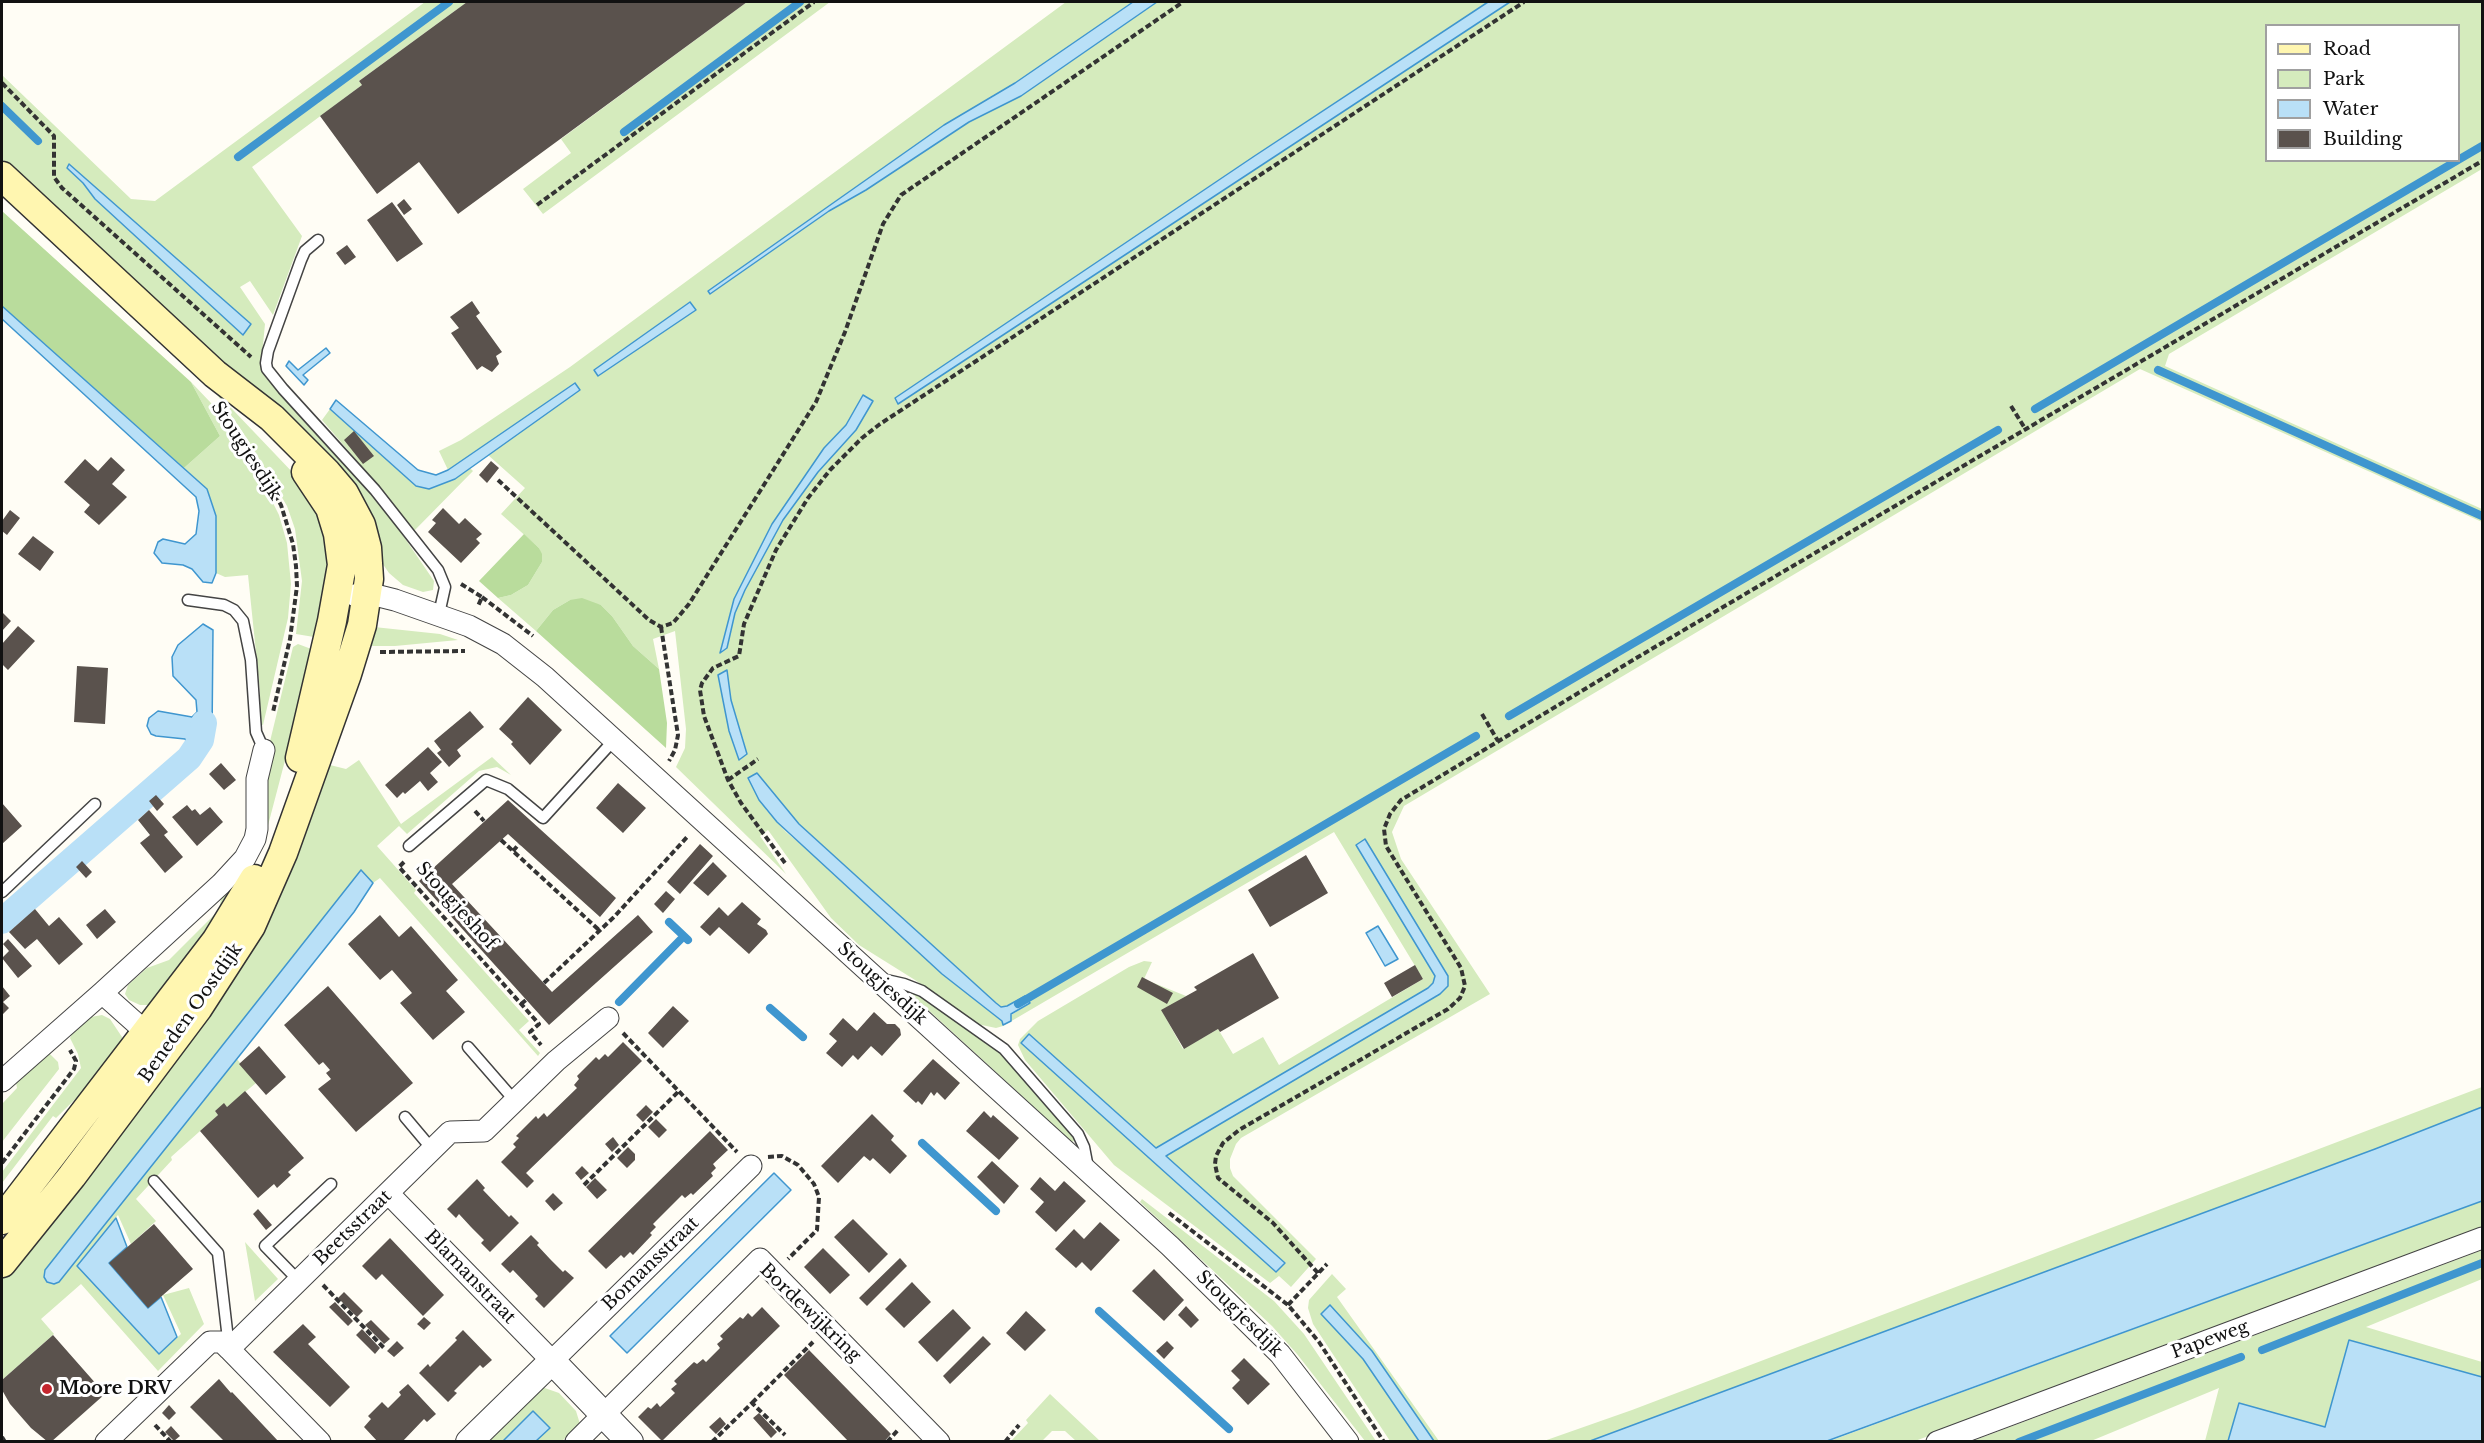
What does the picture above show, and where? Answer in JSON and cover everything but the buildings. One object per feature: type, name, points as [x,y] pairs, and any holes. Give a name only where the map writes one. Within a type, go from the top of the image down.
[{"type":"main road","name":"Stougjesdijk","points":[[2,176],[215,374],[272,418],[344,493],[357,514],[365,536],[369,559],[368,595]]},
{"type":"main road","name":"Stougjesdijk","points":[[215,374],[250,416],[305,470],[330,508],[338,534],[341,557],[338,595]]},
{"type":"main road","name":"Beneden Oostdijk","points":[[2,1263],[65,1185],[245,896],[272,842],[300,757],[338,595]]},
{"type":"main road","name":"Beneden Oostdijk","points":[[2,1220],[156,1042],[230,961],[268,890],[284,853],[347,674],[368,595]]},
{"type":"street","name":"Stougjesdijk","points":[[338,595],[368,595],[402,602],[439,614],[477,629],[514,652],[545,676],[1170,1246],[1280,1354],[1348,1442]]},
{"type":"street","points":[[2,1081],[221,884],[245,858],[255,839],[257,829],[257,779],[264,750]]},
{"type":"street","points":[[102,993],[156,1042]]},
{"type":"street","name":"Beetsstraat","points":[[229,1349],[450,1132],[484,1131],[555,1061],[608,1018]]},
{"type":"street","name":"Bomansstraat","points":[[552,1361],[751,1166]]},
{"type":"street","name":"Blamanstraat","points":[[388,1193],[552,1361]]},
{"type":"street","name":"Papeweg","points":[[1937,1442],[2482,1238]]},
{"type":"street","name":"Bordewijkring","points":[[604,1414],[760,1259],[939,1442]]},
{"type":"street","points":[[106,1442],[210,1342],[222,1342],[320,1442]]},
{"type":"street","points":[[469,1442],[552,1361],[630,1442]]},
{"type":"street","points":[[576,1442],[604,1414]]},
{"type":"lane","points":[[318,240],[303,255],[272,338],[266,363],[271,375],[356,467],[438,570],[445,587],[439,614]]},
{"type":"lane","points":[[188,600],[224,605],[234,610],[243,621],[251,660],[256,732],[264,750]]},
{"type":"lane","name":"Stougjeshof","points":[[409,846],[486,780],[508,789],[543,818],[614,740]]},
{"type":"lane","points":[[2,892],[95,804]]},
{"type":"lane","points":[[875,978],[904,984],[922,991],[996,1042],[1027,1074],[1078,1134],[1084,1147],[1088,1171]]},
{"type":"lane","points":[[468,1047],[515,1101]]},
{"type":"lane","points":[[405,1117],[432,1149]]},
{"type":"lane","points":[[154,1181],[218,1253],[229,1349]]},
{"type":"lane","points":[[304,1276],[265,1246],[331,1184]]},
{"type":"path","points":[[537,205],[814,2]]},
{"type":"path","points":[[661,627],[673,623],[689,604],[816,402],[845,332],[883,224],[901,195],[1183,2]]},
{"type":"path","points":[[745,808],[728,780],[714,747],[700,705],[702,683],[713,668],[739,656],[744,624],[776,550],[808,498],[848,451],[880,424],[1524,2]]},
{"type":"path","points":[[2,83],[54,136],[54,177],[62,188],[271,375]]},
{"type":"path","points":[[1318,1273],[1273,1223],[1218,1178],[1216,1156],[1229,1137],[1448,1009],[1460,998],[1465,986],[1461,968],[1389,853],[1383,837],[1384,829],[1394,807],[1411,792],[2482,161]]},
{"type":"path","points":[[2011,406],[2026,430]]},
{"type":"path","name":"Stougjesdijk","points":[[225,414],[281,504],[297,566],[297,586],[290,639],[264,750]]},
{"type":"path","points":[[498,480],[642,613],[661,627],[678,735],[673,754]]},
{"type":"path","points":[[1482,714],[1498,741]]},
{"type":"path","points":[[728,780],[758,759]]},
{"type":"path","points":[[544,984],[600,931],[702,820]]},
{"type":"path","points":[[501,840],[600,931]]},
{"type":"path","points":[[513,851],[519,844]]},
{"type":"path","name":"Stougjeshof","points":[[409,846],[410,856],[399,867],[539,1024],[530,1032],[555,1061]]},
{"type":"path","points":[[521,1004],[526,1000]]},
{"type":"path","points":[[608,1018],[751,1166],[772,1156],[787,1157],[809,1177],[819,1197],[817,1230],[774,1273]]},
{"type":"path","points":[[2,1162],[76,1066],[74,1054],[56,1034]]},
{"type":"path","points":[[584,1185],[679,1091]]},
{"type":"path","points":[[1168,1212],[1288,1305],[1319,1342],[1383,1442]]},
{"type":"path","points":[[1288,1305],[1327,1264]]},
{"type":"path","points":[[304,1276],[385,1349]]},
{"type":"path","points":[[712,1442],[828,1328]]},
{"type":"path","points":[[752,1403],[785,1435]]},
{"type":"path","points":[[1005,1442],[1019,1425]]},
{"type":"path","points":[[2,1437],[5,1442]]},
{"type":"green space","points":[[425,2],[467,2],[359,81],[362,85],[252,167],[302,236],[273,315],[250,281],[240,287],[265,324],[262,355],[266,378],[342,459],[389,515],[434,581],[433,590],[423,592],[403,585],[389,573],[380,560],[372,532],[2,159],[2,75],[131,199],[155,201]],"holes":[[[69,164],[250,324],[244,335],[95,199],[83,183],[67,168]]]},
{"type":"green space","points":[[747,2],[830,2],[543,214],[523,189],[571,153],[561,139]]},
{"type":"green space","points":[[1066,2],[1133,2],[1015,83],[944,125],[708,292],[710,294],[829,211],[866,190],[969,122],[1021,96],[1157,2],[1488,2],[895,398],[1182,218],[1510,2],[2482,2],[2482,169],[2169,354],[2165,366],[2482,509],[2482,522],[2140,369],[1404,806],[1392,832],[1401,859],[1490,994],[1241,1138],[1236,1144],[1230,1159],[1233,1176],[1316,1259],[1291,1287],[1279,1276],[1270,1283],[1114,1165],[1025,1060],[1018,1045],[1020,1039],[1038,1021],[1129,967],[1144,961],[1152,962],[1144,979],[1186,996],[1162,1011],[1183,1049],[1218,1029],[1233,1054],[1263,1037],[1279,1065],[1423,979],[1334,832],[1003,1026],[996,1028],[977,1024],[915,980],[859,945],[831,918],[768,830],[760,836],[786,874],[676,767],[685,748],[686,729],[675,631],[653,639],[659,669],[633,646],[612,616],[601,605],[570,600],[553,610],[536,631],[498,598],[511,595],[528,585],[542,562],[539,548],[501,514],[525,488],[488,455],[579,390],[575,384],[448,470],[439,451],[461,440],[570,367]],"holes":[[[690,302],[696,310],[598,375],[595,370]],[[863,395],[873,401],[856,430],[818,472],[783,520],[745,590],[735,613],[727,648],[720,652],[734,599],[772,524],[824,448],[846,425]],[[726,670],[731,700],[747,753],[740,760],[729,731],[718,675]],[[757,774],[799,824],[1001,1007],[1025,996],[1030,1003],[1002,1021],[942,974],[823,863],[786,832],[767,811],[748,779]],[[1365,839],[1448,976],[1448,986],[1440,994],[1165,1156],[1284,1262],[1277,1272],[1021,1043],[1029,1034],[1156,1148],[1428,988],[1435,976],[1357,845]]]},
{"type":"green space","points":[[2,211],[191,382],[220,436],[184,468],[2,306]]},
{"type":"green space","points":[[191,382],[211,403],[264,485],[279,515],[287,543],[291,584],[288,618],[263,725],[260,724],[260,691],[248,575],[225,577],[216,573],[216,516],[207,489],[184,468],[220,436]]},
{"type":"green space","points":[[214,390],[296,476],[311,495],[332,558],[320,638],[296,634],[302,581],[295,529],[287,506],[248,440]]},
{"type":"green space","points":[[330,409],[416,486],[455,479],[470,468],[473,471],[413,532],[322,420]]},
{"type":"green space","points":[[524,534],[539,548],[542,562],[528,585],[511,595],[498,598],[479,581]]},
{"type":"green space","points":[[582,598],[601,605],[612,616],[633,646],[659,669],[667,723],[666,748],[536,631],[553,610],[570,600]]},
{"type":"green space","points":[[374,627],[440,634],[458,640],[369,646]]},
{"type":"green space","points":[[298,644],[314,650],[266,833],[263,770],[293,647]]},
{"type":"green space","points":[[492,757],[511,775],[497,767],[479,771],[407,834],[399,826],[377,846],[416,890],[414,893],[529,1021],[519,1030],[540,1053],[538,1056],[380,878],[373,883],[361,870],[45,1270],[46,1281],[59,1282],[237,1059],[256,1083],[227,1107],[224,1104],[215,1111],[218,1115],[171,1157],[172,1160],[136,1199],[156,1221],[131,1244],[118,1215],[77,1265],[159,1354],[181,1334],[163,1295],[189,1288],[204,1324],[158,1371],[81,1284],[41,1319],[54,1334],[2,1380],[2,1272],[176,1052],[322,763],[346,769],[359,760],[401,824]]},
{"type":"green space","points":[[224,894],[229,896],[238,894],[151,1005],[140,1005],[129,1000],[125,994],[128,985],[147,968],[169,960],[219,910]]},
{"type":"green space","points":[[914,992],[995,1048],[1077,1139],[1072,1142],[912,995]]},
{"type":"green space","points":[[102,1015],[110,1019],[122,1037],[123,1045],[114,1061],[56,1118],[53,1116],[2,1183],[2,1172],[81,1068],[78,1054],[70,1038],[72,1034],[91,1017]]},
{"type":"green space","points":[[49,1053],[58,1062],[59,1069],[2,1142],[2,1104],[17,1088],[16,1082]]},
{"type":"green space","points":[[2482,1087],[2482,1107],[2375,1149],[1590,1441],[1541,1442],[1632,1410]]},
{"type":"green space","points":[[1142,1199],[1274,1301],[1304,1334],[1376,1441],[1365,1441],[1297,1354],[1272,1326],[1140,1202]]},
{"type":"green space","points":[[2482,1201],[2482,1230],[1915,1441],[1827,1442]]},
{"type":"green space","points":[[245,1242],[278,1279],[255,1301]]},
{"type":"green space","points":[[2482,1250],[2482,1279],[2366,1327],[2482,1362],[2482,1377],[2350,1340],[2325,1427],[2239,1403],[2228,1441],[2205,1441],[2219,1388],[2091,1441],[1970,1442]]},
{"type":"green space","points":[[1332,1274],[1346,1289],[1337,1297],[1439,1441],[1434,1441],[1372,1351],[1330,1305],[1322,1314],[1363,1359],[1419,1441],[1390,1441],[1313,1324],[1308,1308],[1309,1300]]},
{"type":"green space","points":[[539,1386],[559,1393],[576,1411],[580,1424],[562,1441],[536,1441],[550,1428],[533,1412],[503,1441],[482,1442]]},
{"type":"green space","points":[[1050,1394],[1100,1441],[1076,1441],[1065,1431],[1052,1431],[1042,1441],[1011,1441],[1028,1423],[1026,1420]]},
{"type":"water","points":[[1133,2],[1157,2],[1021,96],[969,122],[866,190],[829,211],[710,294],[708,291],[944,125],[1015,83]]},
{"type":"water","points":[[1488,2],[1510,2],[898,404],[895,398]]},
{"type":"water","points":[[69,164],[251,324],[243,335],[95,199],[83,183],[67,168]]},
{"type":"water","points":[[690,302],[696,310],[598,376],[594,370]]},
{"type":"water","points":[[2,306],[207,489],[216,516],[216,573],[212,583],[203,582],[192,569],[183,565],[162,563],[154,553],[158,542],[163,539],[185,544],[196,534],[199,511],[196,497],[2,319]]},
{"type":"water","points":[[326,348],[330,353],[303,375],[308,380],[304,385],[286,366],[289,361],[298,370]]},
{"type":"water","points":[[575,383],[580,390],[455,479],[429,489],[416,486],[330,409],[336,400],[418,470],[436,475],[448,470]]},
{"type":"water","points":[[863,395],[873,401],[856,430],[818,472],[783,520],[745,590],[735,613],[727,648],[720,653],[734,599],[772,524],[824,448],[846,425]]},
{"type":"water","points":[[203,624],[213,630],[212,736],[208,746],[195,758],[185,739],[156,736],[151,734],[147,726],[149,718],[158,711],[192,717],[197,712],[196,700],[173,676],[172,657],[178,645]]},
{"type":"water","points":[[727,670],[731,700],[747,754],[739,760],[729,731],[718,675]]},
{"type":"water","points":[[757,773],[799,824],[996,1003],[1001,1007],[1007,1006],[1025,996],[1030,1003],[1011,1014],[1011,1021],[1003,1025],[1002,1021],[942,974],[777,822],[759,800],[748,778]]},
{"type":"water","points":[[1365,839],[1448,976],[1448,986],[1440,994],[1166,1156],[1285,1263],[1276,1272],[1021,1043],[1029,1034],[1156,1148],[1428,988],[1435,976],[1356,845]]},
{"type":"water","points":[[361,870],[373,883],[354,912],[59,1282],[54,1284],[47,1282],[44,1277],[45,1270]]},
{"type":"water","points":[[1378,926],[1398,959],[1385,966],[1366,933]]},
{"type":"water","points":[[2482,1107],[2482,1201],[1827,1441],[1590,1441],[2375,1149]]},
{"type":"water","points":[[774,1173],[791,1190],[627,1353],[610,1336]]},
{"type":"water","points":[[116,1218],[127,1247],[109,1263],[148,1308],[161,1297],[177,1337],[159,1354],[77,1266]]},
{"type":"water","points":[[1330,1305],[1372,1351],[1434,1441],[1419,1441],[1363,1359],[1321,1314]]},
{"type":"water","points":[[2349,1340],[2482,1377],[2482,1441],[2228,1441],[2239,1403],[2325,1427]]},
{"type":"water","points":[[533,1411],[550,1428],[536,1441],[503,1441]]},
{"type":"waterway","points":[[238,157],[449,2]]},
{"type":"waterway","points":[[624,132],[800,2]]},
{"type":"waterway","points":[[2,106],[38,141]]},
{"type":"waterway","points":[[2460,159],[2482,146]]},
{"type":"waterway","points":[[2035,409],[2455,162]]},
{"type":"waterway","points":[[2158,370],[2482,516]]},
{"type":"waterway","points":[[1509,716],[1998,430]]},
{"type":"waterway","points":[[2,921],[189,758],[201,740],[204,723]]},
{"type":"waterway","points":[[1018,1004],[1476,736]]},
{"type":"waterway","points":[[669,922],[688,940]]},
{"type":"waterway","points":[[619,1002],[684,936]]},
{"type":"waterway","points":[[770,1008],[803,1037]]},
{"type":"waterway","points":[[922,1143],[996,1211]]},
{"type":"waterway","points":[[2262,1350],[2482,1263]]},
{"type":"waterway","points":[[1099,1311],[1229,1429]]},
{"type":"waterway","points":[[2019,1442],[2241,1357]]},
{"type":"place","name":"Moore DRV","points":[[47,1389]]}]
